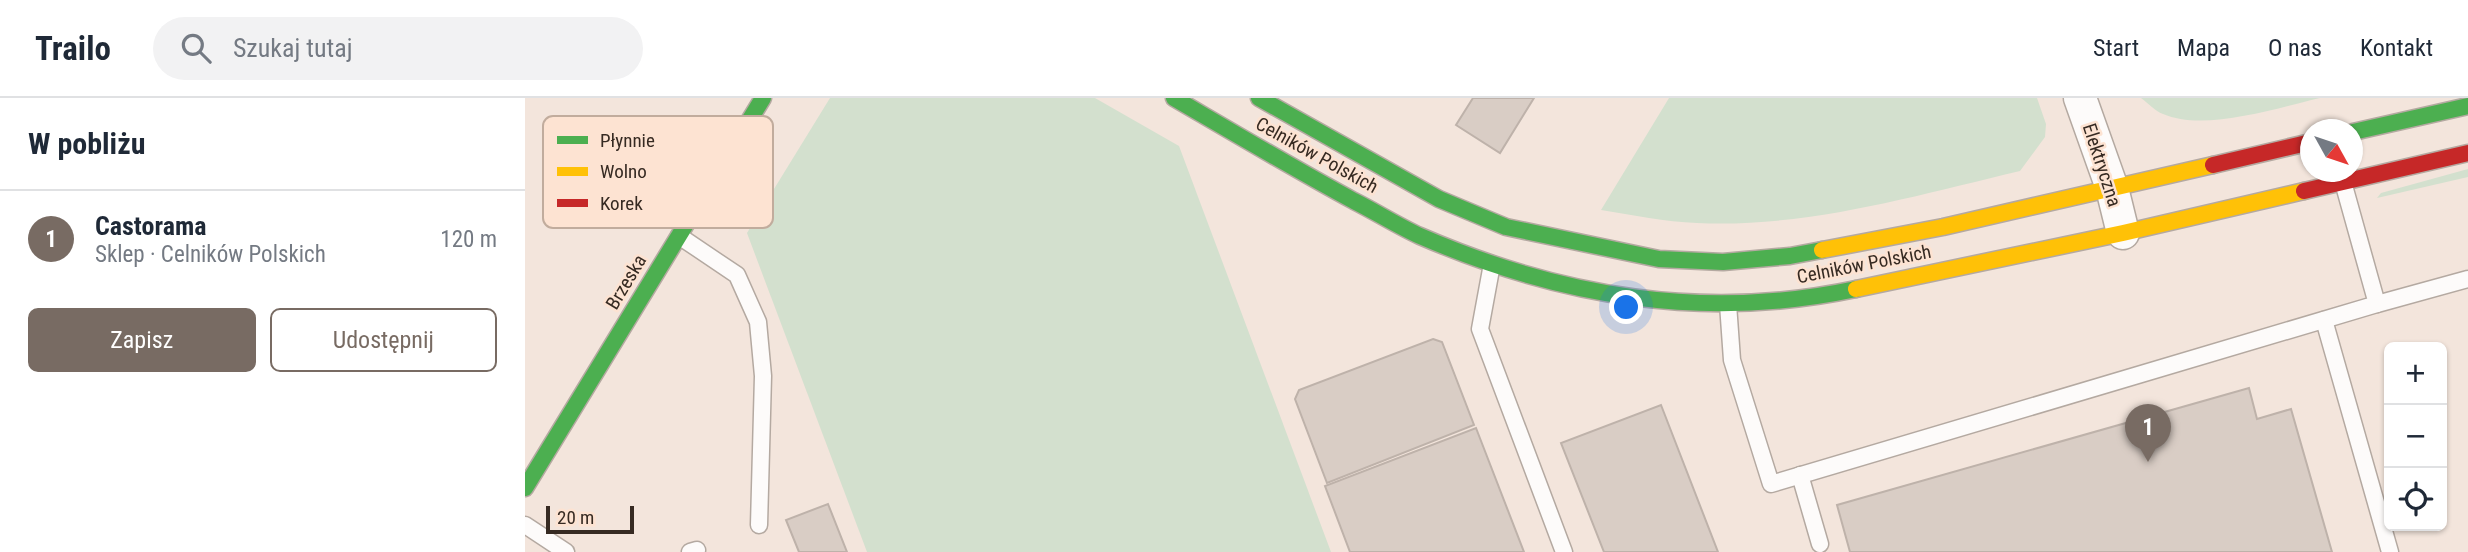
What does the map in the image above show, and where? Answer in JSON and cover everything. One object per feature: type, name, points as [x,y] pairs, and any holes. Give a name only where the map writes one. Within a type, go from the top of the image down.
[{"type":"street","name":"Brzeska","points":[[752,116],[763,98]]},
{"type":"street","name":"Celników Polskich","points":[[1174,98],[1310,177],[1418,235],[1542,280],[1633,299],[1728,304],[1820,297],[2123,233],[2343,182]]},
{"type":"street","name":"Celników Polskich","points":[[1259,98],[1439,200],[1506,227],[1659,259],[1723,262],[1790,256],[1943,227],[2300,145]]},
{"type":"street","name":"Elektryczna","points":[[2080,98],[2112,188],[2123,233]]},
{"type":"street","points":[[2363,130],[2468,106]]},
{"type":"street","name":"Celników Polskich","points":[[2363,177],[2468,153]]},
{"type":"street","points":[[1492,264],[1506,227]]},
{"type":"street","name":"Brzeska","points":[[525,488],[684,228]]},
{"type":"lane","points":[[2343,182],[2377,304]]},
{"type":"lane","points":[[679,236],[737,275],[758,322],[763,376],[759,525]]},
{"type":"lane","points":[[1492,264],[1480,329],[1564,552]]},
{"type":"lane","points":[[1728,304],[1732,360],[1771,484],[2468,279]]},
{"type":"lane","points":[[2324,320],[2390,552]]},
{"type":"lane","points":[[1800,475],[1820,544]]},
{"type":"lane","points":[[525,525],[566,552]]},
{"type":"green space","points":[[830,98],[1095,98],[1179,146],[1331,552],[867,552],[747,233],[750,228],[773,228],[773,191]]},
{"type":"green space","points":[[1669,98],[2037,98],[2046,124],[2045,137],[2020,171],[1900,200],[1820,215],[1738,223],[1697,223],[1601,210]]},
{"type":"green space","points":[[2141,98],[2320,98],[2241,116],[2199,120],[2180,119],[2163,114]]},
{"type":"green space","points":[[2468,169],[2468,177],[2377,198],[2381,193]]},
{"type":"building","points":[[1473,98],[1534,98],[1500,153],[1456,125]]},
{"type":"building","points":[[1433,339],[1442,342],[1474,425],[1327,483],[1295,399],[1299,390]]},
{"type":"building","points":[[2249,388],[2257,419],[2291,409],[2332,552],[1850,552],[1837,505]]},
{"type":"building","points":[[1661,405],[1718,552],[1604,552],[1561,443]]},
{"type":"building","points":[[1476,428],[1524,552],[1350,552],[1325,486]]},
{"type":"building","points":[[828,504],[847,552],[799,552],[786,520]]},
{"type":"traffic: fast","points":[[752,116],[763,98]]},
{"type":"traffic: fast","points":[[1174,98],[1412,232],[1526,275],[1634,297],[1689,302],[1744,303],[1856,289]]},
{"type":"traffic: fast","points":[[1259,98],[1439,199],[1506,227],[1659,259],[1723,262],[1790,256],[1822,250]]},
{"type":"traffic: fast","points":[[2363,130],[2468,106]]},
{"type":"traffic: fast","points":[[525,488],[684,228]]},
{"type":"traffic: slow","points":[[1822,250],[1943,227],[2213,165]]},
{"type":"traffic: slow","points":[[1856,289],[2123,233],[2304,191]]},
{"type":"traffic: jam","points":[[2213,165],[2300,145]]},
{"type":"traffic: jam","points":[[2304,191],[2468,153]]},
{"type":"place","name":"Castorama","points":[[2148,462]]}]
